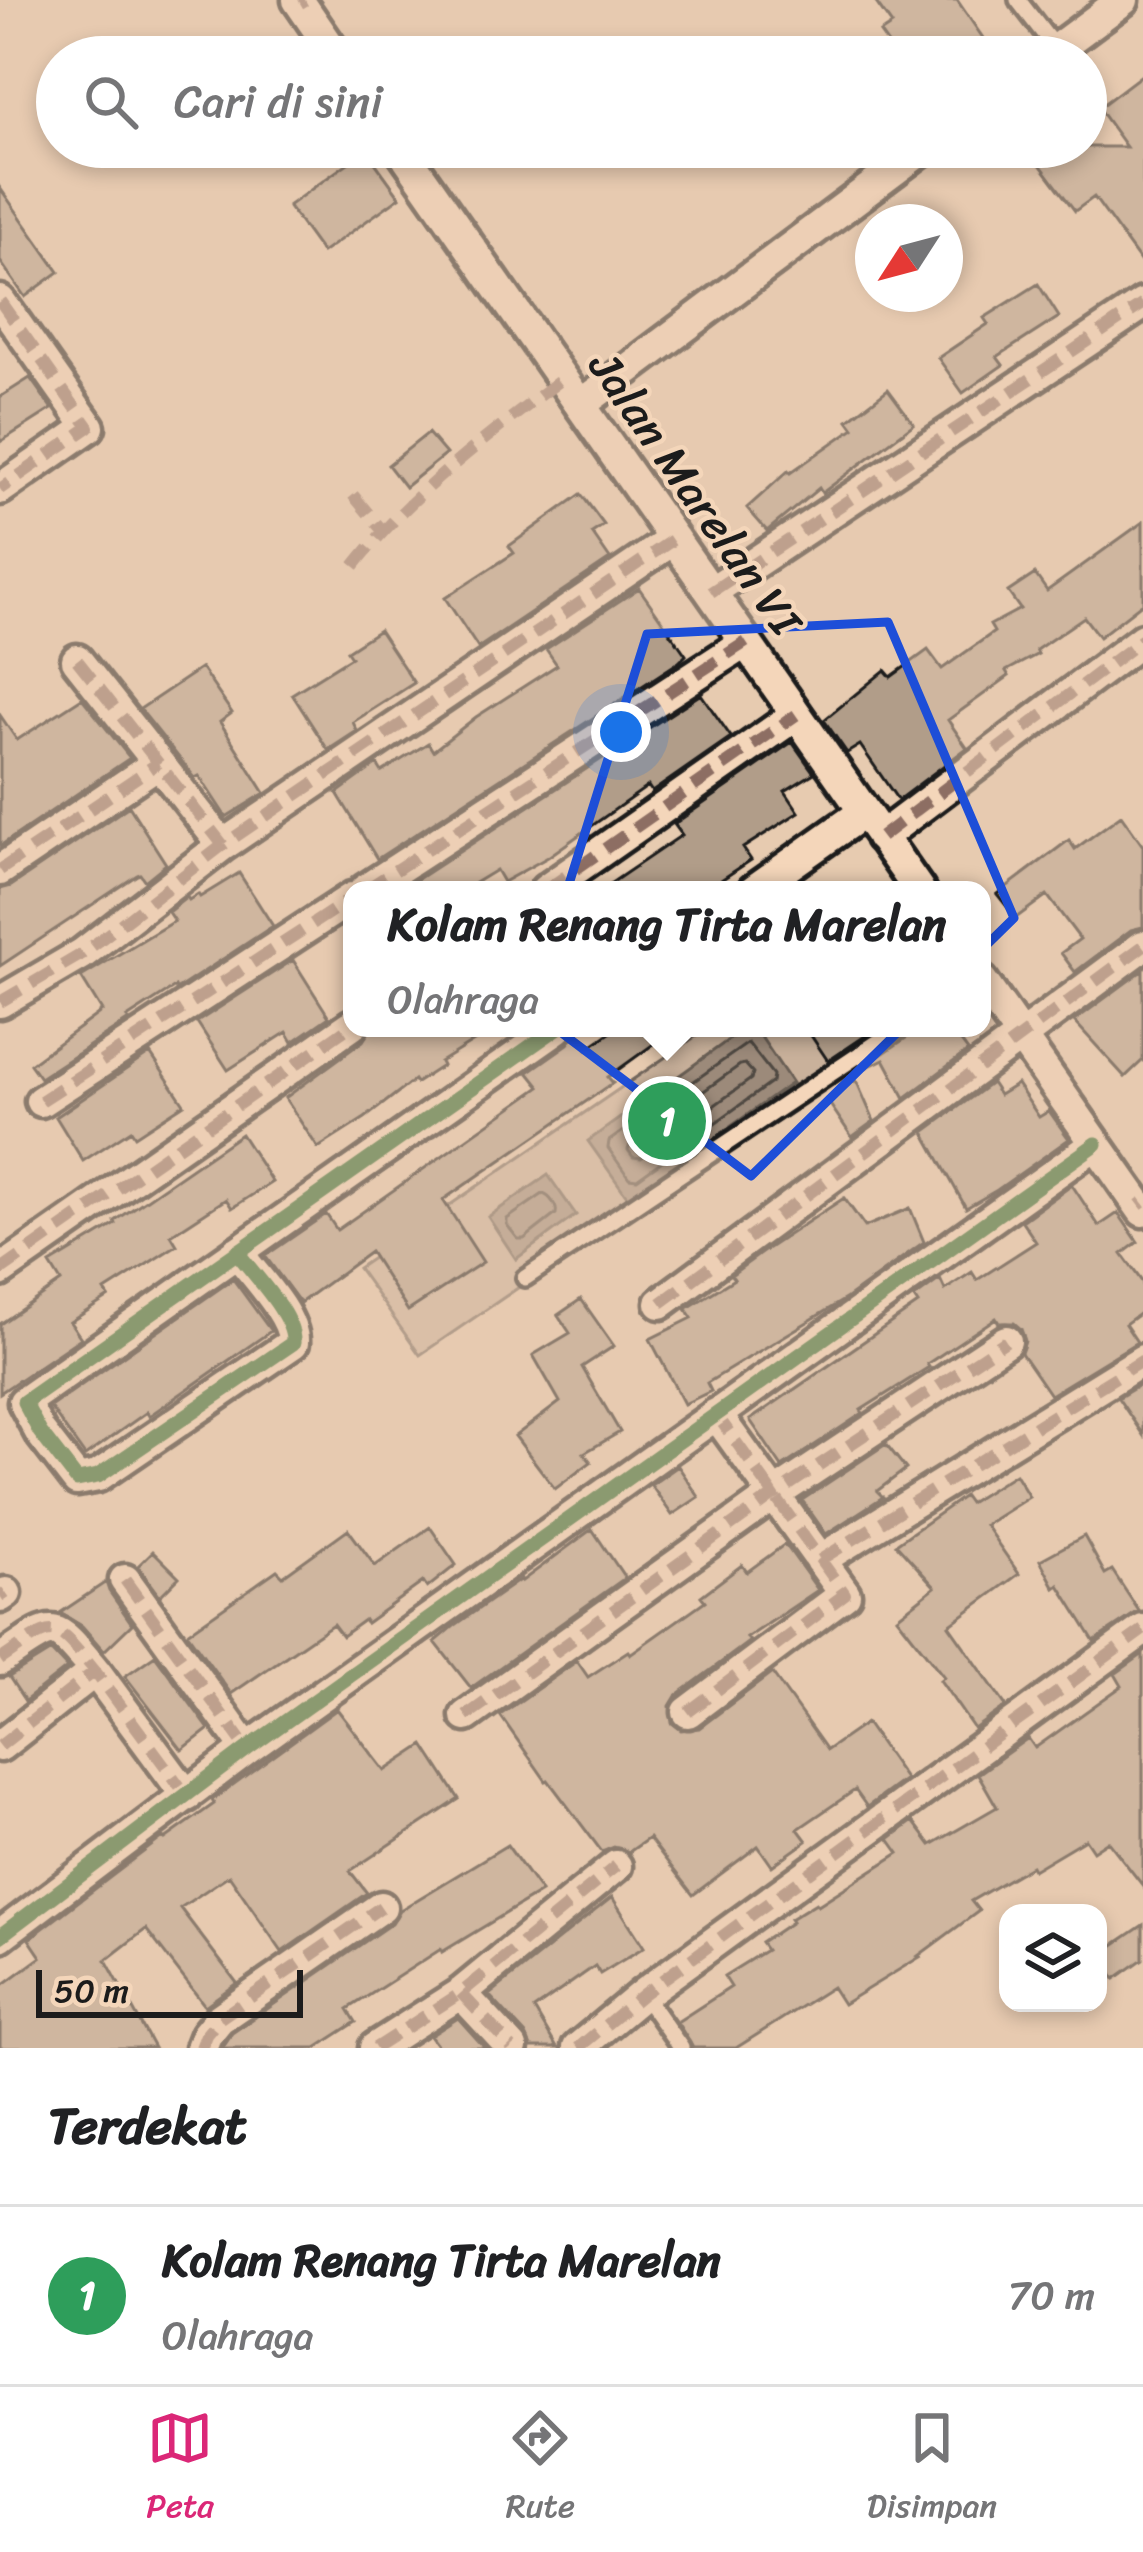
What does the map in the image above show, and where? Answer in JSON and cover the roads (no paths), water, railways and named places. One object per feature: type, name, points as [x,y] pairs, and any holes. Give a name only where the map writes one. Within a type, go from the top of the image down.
[{"type":"street","points":[[1074,36],[1124,0]]},
{"type":"street","points":[[301,1],[324,36]]},
{"type":"street","name":"Jalan Marelan VI","points":[[415,168],[913,881]]},
{"type":"street","points":[[580,405],[898,168]]},
{"type":"street","points":[[710,592],[1143,304]]},
{"type":"street","points":[[0,489],[89,427],[4,315]]},
{"type":"street","points":[[0,1002],[82,954],[223,845],[674,539]]},
{"type":"street","points":[[770,881],[873,825],[1143,639]]},
{"type":"street","points":[[379,881],[746,642]]},
{"type":"street","points":[[76,660],[223,845]]},
{"type":"street","points":[[559,881],[796,715]]},
{"type":"street","points":[[0,870],[158,763]]},
{"type":"street","points":[[41,1101],[343,904]]},
{"type":"street","points":[[661,1303],[1143,946]]},
{"type":"street","points":[[991,994],[1142,1206]]},
{"type":"street","points":[[0,1271],[343,1031]]},
{"type":"street","points":[[237,1252],[285,1317],[293,1343],[98,1476],[77,1480],[40,1432],[24,1402],[237,1252],[544,1037]]},
{"type":"street","points":[[0,1936],[247,1749],[1096,1144]]},
{"type":"street","points":[[466,1716],[773,1495],[1006,1341]]},
{"type":"street","points":[[820,1560],[1143,1360]]},
{"type":"street","points":[[688,1712],[845,1594],[716,1414]]},
{"type":"street","points":[[125,1580],[247,1749]]},
{"type":"street","points":[[0,1660],[41,1633],[58,1630],[65,1635],[187,1796]]},
{"type":"street","points":[[578,2048],[644,1994],[1143,1630]]},
{"type":"street","points":[[0,1747],[95,1671]]},
{"type":"street","points":[[375,2048],[461,1993],[616,1866]]},
{"type":"street","points":[[201,2048],[219,2019],[381,1907]]},
{"type":"street","points":[[461,1993],[512,2048]]},
{"type":"lane","points":[[1018,0],[1040,36]]},
{"type":"lane","points":[[525,1278],[886,1037]]},
{"type":"lane","points":[[644,1994],[681,2048]]},
{"type":"water","points":[[732,1037],[761,1037],[792,1083],[629,1199],[588,1141]]},
{"type":"water","points":[[548,1175],[576,1215],[516,1259],[488,1217]]},
{"type":"place","name":"Kolam Renang Tirta Marelan","points":[[667,1121]]}]
